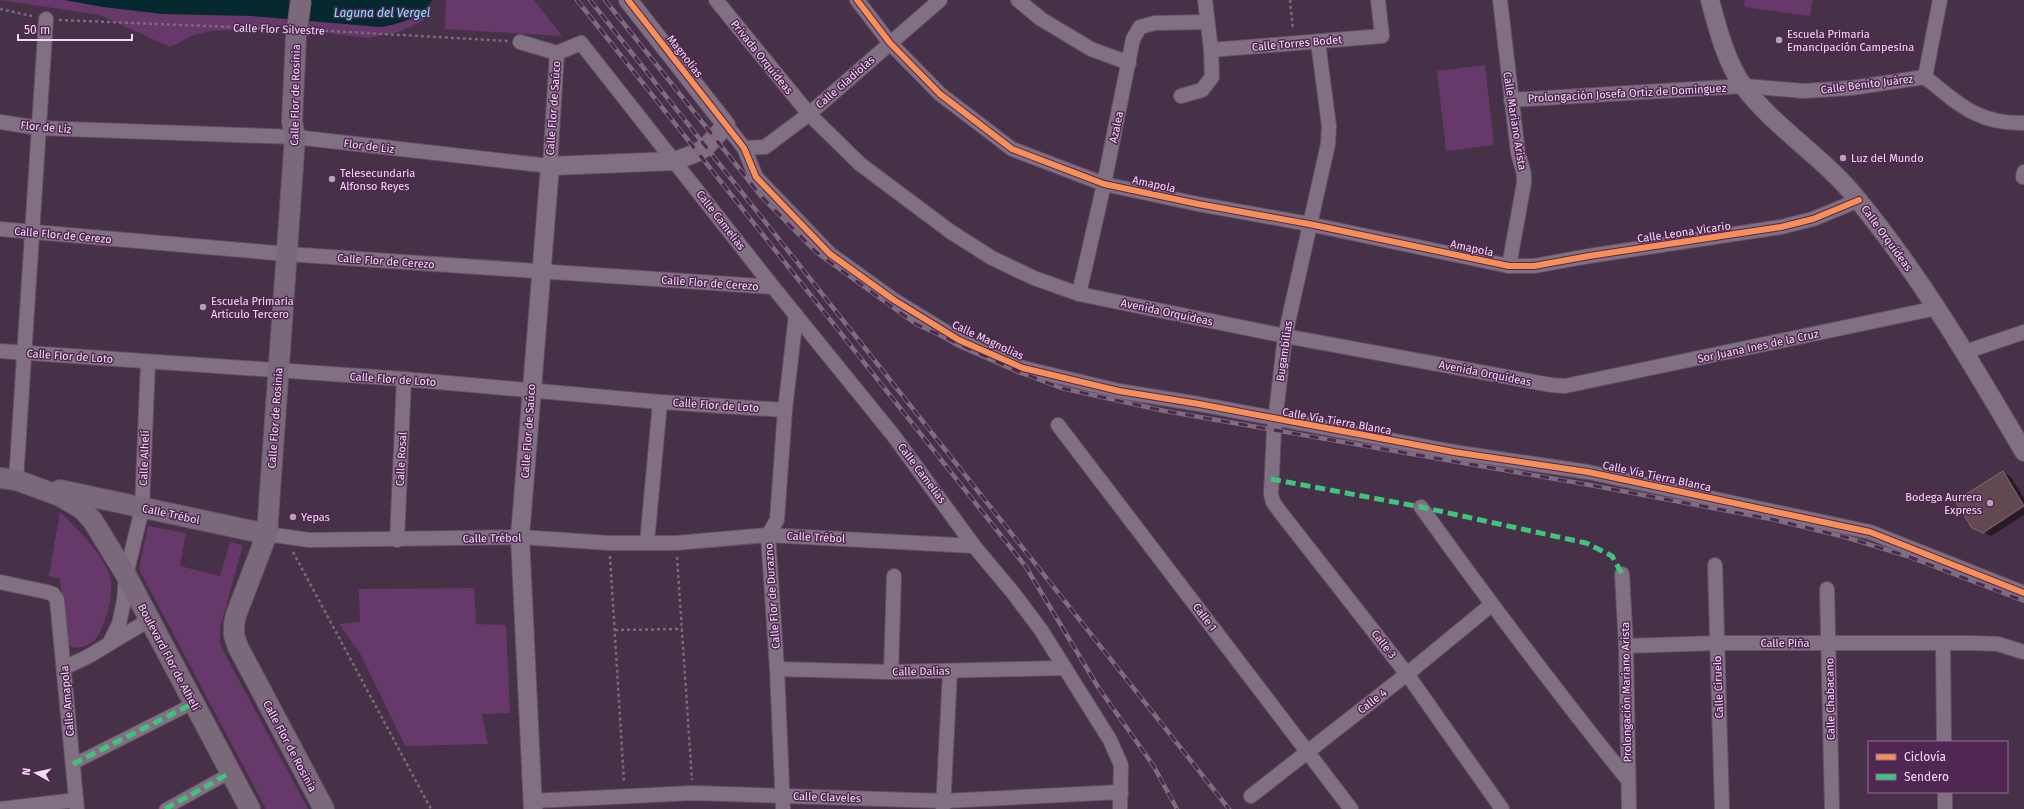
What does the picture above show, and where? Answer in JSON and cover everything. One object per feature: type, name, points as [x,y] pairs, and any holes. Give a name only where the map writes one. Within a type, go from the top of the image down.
[{"type":"main road","name":"Calle Flor de Rosinia","points":[[301,0],[296,32],[292,122],[295,137],[278,370],[276,536],[236,615],[234,635],[246,662],[324,809]]},
{"type":"main road","name":"Calle Trébol","points":[[8,479],[142,509],[276,536]]},
{"type":"main road","name":"Boulevard Flor de Alhelí","points":[[8,479],[60,496],[82,509],[93,521],[126,575],[250,809]]},
{"type":"street","name":"Magnolias","points":[[628,0],[726,125]]},
{"type":"street","name":"Privada Orquídeas","points":[[716,0],[809,114]]},
{"type":"street","name":"Amapola","points":[[857,0],[890,43],[940,94],[1012,149],[1104,184],[1198,204],[1309,224],[1509,266]]},
{"type":"street","name":"Calle Gladiolas","points":[[744,148],[764,147],[809,114],[940,0]]},
{"type":"street","points":[[1018,0],[1041,19],[1091,49],[1129,63]]},
{"type":"street","points":[[1181,96],[1202,90],[1212,77],[1211,50],[1205,0]]},
{"type":"street","name":"Calle Torres Bodet","points":[[1211,50],[1382,36],[1378,0]]},
{"type":"street","name":"Calle Mariano Arista","points":[[1500,0],[1518,153],[1524,174],[1509,266]]},
{"type":"street","name":"Calle Orquídeas","points":[[1710,0],[1724,45],[1735,72],[1744,86],[1758,103],[1798,142],[1844,183],[1859,200],[1937,308],[1965,352],[2024,452]]},
{"type":"street","points":[[1925,77],[1940,0]]},
{"type":"street","points":[[8,479],[25,353],[46,19]]},
{"type":"street","name":"Azalea","points":[[1079,294],[1104,184],[1133,39],[1140,27],[1155,23],[1207,22]]},
{"type":"street","points":[[520,42],[557,53]]},
{"type":"street","name":"Bugambilias","points":[[1271,479],[1275,419],[1285,336],[1328,144],[1329,126],[1318,42]]},
{"type":"street","name":"Calle Camelias","points":[[557,53],[581,43],[676,161],[773,287],[893,435],[974,546],[1019,600],[1041,630],[1110,740],[1121,766],[1120,809]]},
{"type":"street","name":"Calle Flor de Saúco","points":[[532,805],[520,537],[550,166],[557,53]]},
{"type":"street","name":"Calle Benito Juárez","points":[[1744,86],[1804,91],[1851,88],[1925,77],[1964,109],[1998,121],[2024,123]]},
{"type":"street","name":"Prolongación Josefa Ortiz de Domínguez","points":[[1511,100],[1744,86]]},
{"type":"street","name":"Avenida Orquídeas","points":[[809,114],[860,164],[951,232],[992,258],[1034,278],[1079,294],[1285,336],[1551,385],[1578,384]]},
{"type":"street","name":"Flor de Liz","points":[[0,122],[39,128],[295,137],[550,166],[676,161],[706,147],[726,125]]},
{"type":"street","name":"Calle Magnolias","points":[[726,125],[744,148],[756,177],[830,254],[894,300],[958,340],[1023,368],[1119,391],[1199,404],[1275,419]]},
{"type":"street","name":"Calle Leona Vicario","points":[[1509,266],[1534,266],[1589,256],[1781,227],[1814,219],[1859,200]]},
{"type":"street","name":"Calle Flor de Cerezo","points":[[0,229],[287,254],[773,287]]},
{"type":"street","name":"Sor Juana Ines de la Cruz","points":[[1578,384],[1937,308]]},
{"type":"street","name":"Calle Flor de Durazno","points":[[783,809],[777,669],[768,535],[777,520],[785,410],[796,315]]},
{"type":"street","points":[[1965,352],[2024,332]]},
{"type":"street","name":"Calle Flor de Loto","points":[[0,351],[404,379],[660,402],[785,410]]},
{"type":"street","name":"Calle Alhelí","points":[[109,644],[119,624],[124,600],[126,575],[142,509],[148,362]]},
{"type":"street","name":"Calle Rosal","points":[[397,540],[404,379]]},
{"type":"street","points":[[647,543],[660,402]]},
{"type":"street","name":"Calle Vía Tierra Blanca","points":[[1275,419],[1454,452],[1588,472],[1870,532],[2024,593]]},
{"type":"street","name":"Calle 1","points":[[1058,425],[1352,809]]},
{"type":"street","name":"Calle 3","points":[[1271,479],[1271,494],[1273,502],[1408,674],[1502,809]]},
{"type":"street","points":[[1421,507],[1491,605],[1570,710],[1628,780]]},
{"type":"street","name":"Calle Trébol","points":[[276,536],[309,540],[397,540],[520,537],[608,543],[676,543],[768,535],[974,546]]},
{"type":"street","name":"Calle Ciruelo","points":[[1715,565],[1722,809]]},
{"type":"street","name":"Prolongación Mariano Arista","points":[[1622,574],[1626,646],[1628,780],[1630,809]]},
{"type":"street","points":[[891,672],[894,576]]},
{"type":"street","name":"Calle Amapola","points":[[0,582],[54,594],[57,600],[76,804]]},
{"type":"street","name":"Calle Chabacano","points":[[1827,589],[1832,809]]},
{"type":"street","name":"Calle 4","points":[[1252,796],[1307,751],[1408,674],[1491,605]]},
{"type":"street","points":[[64,668],[109,644],[149,620]]},
{"type":"street","points":[[1944,643],[1944,741]]},
{"type":"street","name":"Calle Piña","points":[[1626,646],[1944,643],[1998,644],[2024,652]]},
{"type":"street","name":"Calle Dalias","points":[[777,669],[891,672],[1065,668]]},
{"type":"street","points":[[943,805],[950,671]]},
{"type":"street","points":[[73,764],[194,703]]},
{"type":"street","points":[[165,809],[230,773]]},
{"type":"street","name":"Calle Claveles","points":[[532,805],[625,796],[693,793],[782,795],[943,805],[1121,792]]},
{"type":"street","points":[[1945,793],[1945,809]]},
{"type":"street","points":[[0,809],[76,804]]},
{"type":"path","points":[[1290,0],[1295,44]]},
{"type":"path","points":[[276,536],[431,809]]},
{"type":"path","points":[[608,543],[625,796]]},
{"type":"path","points":[[676,543],[693,793]]},
{"type":"path","points":[[615,630],[682,629]]},
{"type":"shaded area","points":[[0,0],[423,0],[424,20],[399,32],[367,38],[286,28],[211,31],[194,35],[170,47],[100,15]]},
{"type":"shaded area","points":[[446,0],[534,0],[562,36],[445,29]]},
{"type":"shaded area","points":[[1745,0],[1813,0],[1810,16],[1744,7]]},
{"type":"shaded area","points":[[1485,65],[1494,145],[1446,151],[1437,71]]},
{"type":"shaded area","points":[[60,512],[83,535],[98,553],[104,562],[111,581],[109,607],[100,632],[92,643],[80,647],[71,647],[66,641],[60,578],[49,576]]},
{"type":"shaded area","points":[[148,526],[186,533],[180,566],[220,576],[230,542],[243,545],[220,628],[220,645],[308,809],[266,809],[139,569]]},
{"type":"shaded area","points":[[474,588],[476,624],[506,625],[510,713],[482,714],[488,744],[405,746],[361,655],[339,624],[360,622],[359,589]]},
{"type":"water","name":"Laguna del Vergel","points":[[64,0],[432,0],[416,16],[403,22],[380,27],[251,16],[162,14],[103,7]]},
{"type":"building","name":"Bodega Aurrera Express","points":[[2003,471],[2024,506],[1983,533],[1972,528],[1955,501]]},
{"type":"railway","points":[[577,0],[1026,567],[1098,687],[1153,765],[1177,809]]},
{"type":"railway","points":[[590,0],[1229,809]]},
{"type":"railway","points":[[605,0],[761,196],[816,252],[916,324],[1017,371],[1061,388],[1165,411],[1590,485],[1771,519],[1845,537],[1907,556],[2024,601]]},
{"type":"marked path","points":[[1271,479],[1421,507],[1586,543],[1612,556],[1622,574]]},
{"type":"marked path","points":[[73,764],[194,703]]},
{"type":"marked path","points":[[165,809],[230,773]]},
{"type":"cycle path","points":[[628,0],[744,148],[756,177],[830,254],[894,300],[959,340],[1023,368],[1119,391],[1199,404],[1454,452],[1588,472],[1870,532],[2024,593]]},
{"type":"cycle path","points":[[857,0],[890,43],[940,94],[1012,149],[1104,184],[1198,204],[1309,224],[1509,266],[1534,266],[1589,256],[1781,227],[1813,219],[1859,200]]},
{"type":"place","name":"Escuela Primaria Emancipación Campesina","points":[[1779,40]]},
{"type":"place","name":"Luz del Mundo","points":[[1843,158]]},
{"type":"place","name":"Telesecundaria Alfonso Reyes","points":[[332,179]]},
{"type":"place","name":"Escuela Primaria Artículo Tercero","points":[[203,307]]},
{"type":"place","name":"Bodega Aurrera Express","points":[[1990,503]]},
{"type":"place","name":"Yepas","points":[[293,517]]}]
